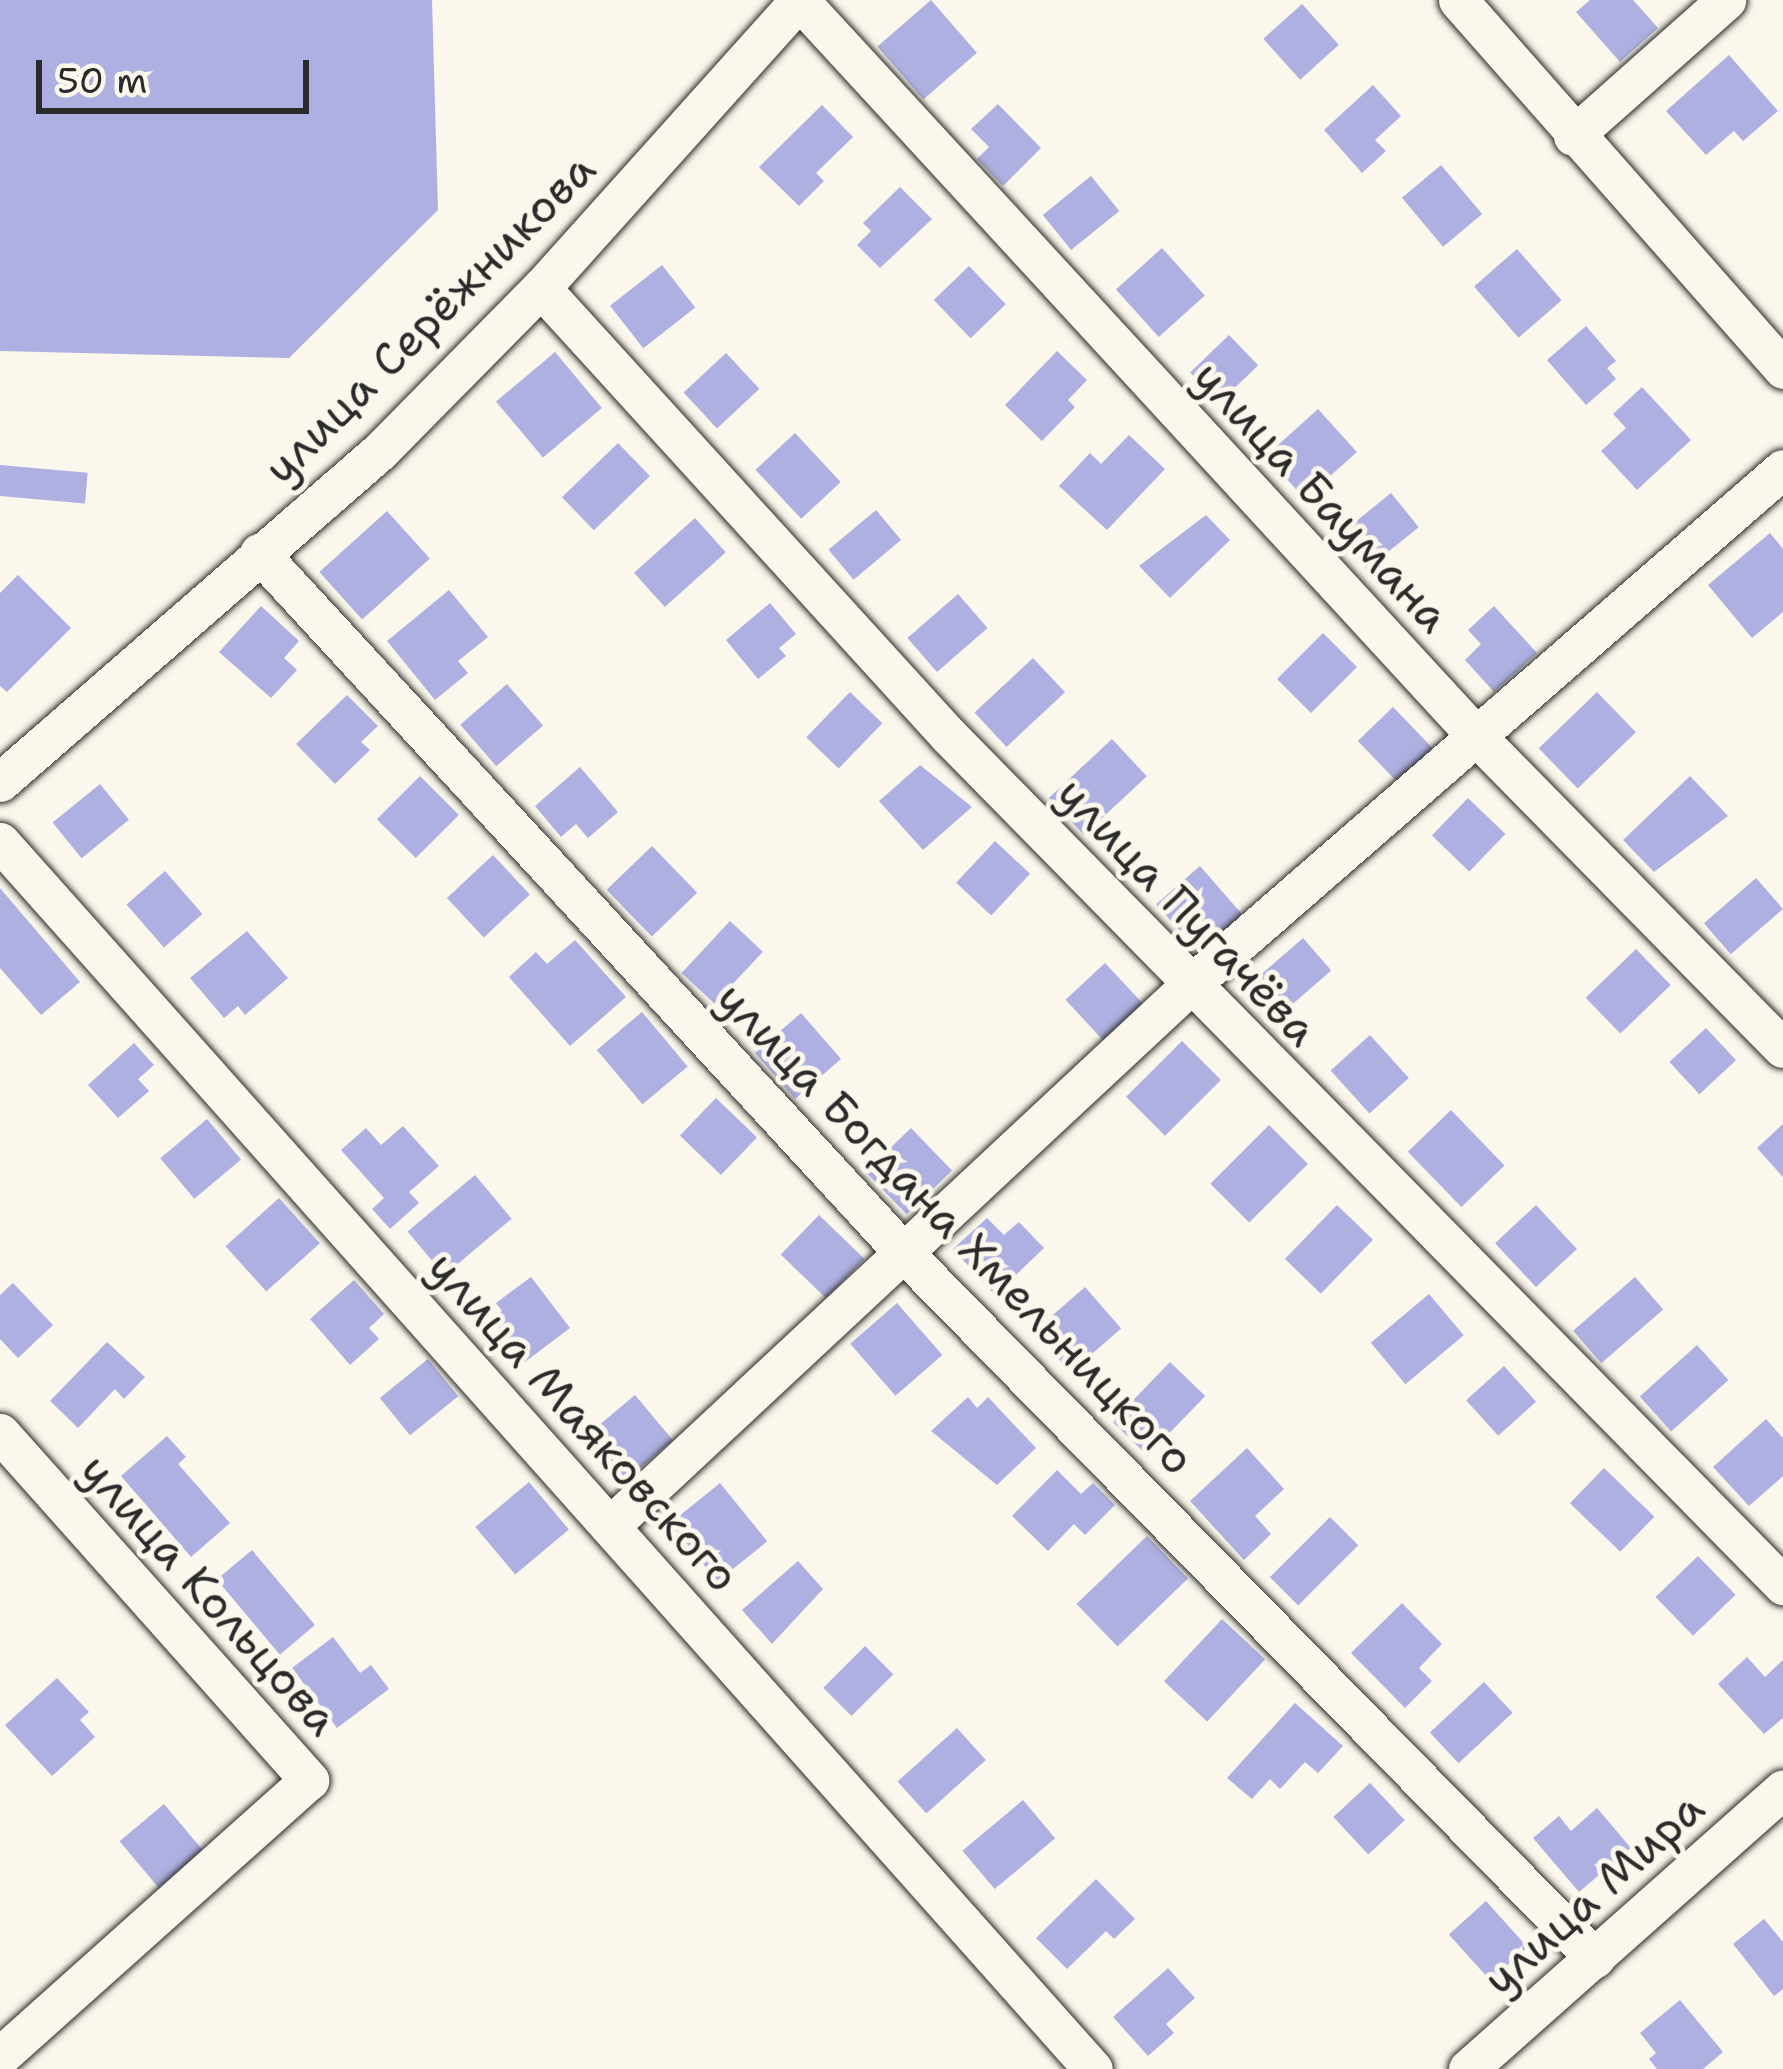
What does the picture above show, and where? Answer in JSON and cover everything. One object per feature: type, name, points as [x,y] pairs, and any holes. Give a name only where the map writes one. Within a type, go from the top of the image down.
[{"type":"street","name":"улица Серёжникова","points":[[0,782],[380,451],[541,289],[799,0]]},
{"type":"street","name":"улица Баумана","points":[[799,0],[1479,739],[1783,1048]]},
{"type":"street","points":[[1458,0],[1783,369]]},
{"type":"street","points":[[1573,136],[1726,0]]},
{"type":"street","name":"улица Пугачёва","points":[[541,289],[1189,986],[1783,1585]]},
{"type":"street","points":[[611,1525],[1189,986],[1479,739],[1783,470]]},
{"type":"street","name":"улица Богдана Хмельницкого","points":[[259,553],[905,1254],[1595,1958]]},
{"type":"street","name":"улица Маяковского","points":[[0,842],[1093,2069]]},
{"type":"street","name":"улица Кольцова","points":[[0,1433],[309,1780],[0,2056]]},
{"type":"street","name":"улица Мира","points":[[1468,2069],[1783,1789]]},
{"type":"building","points":[[0,0],[432,0],[438,210],[289,358],[0,351]]},
{"type":"building","points":[[931,0],[977,53],[923,99],[877,47]]},
{"type":"building","points":[[1590,0],[1633,0],[1658,28],[1620,62],[1576,12]]},
{"type":"building","points":[[1302,4],[1339,45],[1300,80],[1263,39]]},
{"type":"building","points":[[1729,55],[1778,111],[1743,141],[1734,131],[1706,155],[1666,111]]},
{"type":"building","points":[[1373,85],[1401,116],[1375,140],[1386,151],[1362,173],[1324,130]]},
{"type":"building","points":[[998,104],[1041,148],[1003,186],[977,159],[989,147],[971,129]]},
{"type":"building","points":[[822,105],[853,137],[816,173],[824,181],[799,206],[759,167]]},
{"type":"building","points":[[1441,165],[1482,214],[1443,247],[1402,198]]},
{"type":"building","points":[[1091,176],[1119,211],[1071,250],[1043,215]]},
{"type":"building","points":[[900,187],[932,219],[880,268],[857,245],[871,231],[863,223]]},
{"type":"building","points":[[1162,248],[1205,296],[1159,337],[1116,289]]},
{"type":"building","points":[[1517,249],[1562,300],[1519,338],[1474,286]]},
{"type":"building","points":[[662,265],[695,308],[643,348],[610,306]]},
{"type":"building","points":[[969,266],[1006,304],[971,338],[934,300]]},
{"type":"building","points":[[1586,326],[1616,361],[1607,368],[1616,379],[1586,405],[1547,360]]},
{"type":"building","points":[[1229,335],[1258,365],[1219,403],[1190,373]]},
{"type":"building","points":[[1057,351],[1087,380],[1068,400],[1075,407],[1042,441],[1005,405]]},
{"type":"building","points":[[555,352],[602,408],[543,457],[496,401]]},
{"type":"building","points":[[726,353],[759,389],[717,428],[684,393]]},
{"type":"building","points":[[1642,387],[1691,440],[1637,490],[1601,451],[1626,428],[1613,414]]},
{"type":"building","points":[[1318,409],[1357,452],[1305,499],[1266,456]]},
{"type":"building","points":[[795,433],[841,482],[801,519],[756,470]]},
{"type":"building","points":[[1129,435],[1165,469],[1107,530],[1059,486],[1090,453],[1101,464]]},
{"type":"building","points":[[618,443],[650,476],[594,530],[562,497]]},
{"type":"building","points":[[0,465],[88,473],[85,504],[0,496]]},
{"type":"building","points":[[1391,493],[1419,527],[1367,569],[1339,535]]},
{"type":"building","points":[[876,510],[901,540],[854,580],[829,550]]},
{"type":"building","points":[[387,511],[430,559],[362,619],[319,572]]},
{"type":"building","points":[[1206,515],[1230,540],[1170,598],[1139,566]]},
{"type":"building","points":[[695,518],[726,552],[665,607],[634,573]]},
{"type":"building","points":[[1770,533],[1783,549],[1783,612],[1752,638],[1708,585]]},
{"type":"building","points":[[18,575],[71,628],[7,692],[0,686],[0,593]]},
{"type":"building","points":[[449,590],[488,637],[458,661],[468,673],[435,700],[387,641]]},
{"type":"building","points":[[958,594],[988,628],[937,672],[907,638]]},
{"type":"building","points":[[770,603],[796,634],[779,648],[786,656],[758,679],[726,640]]},
{"type":"building","points":[[261,606],[299,641],[284,658],[297,670],[271,698],[219,652]]},
{"type":"building","points":[[1494,606],[1537,653],[1494,692],[1465,660],[1481,644],[1468,630]]},
{"type":"building","points":[[1323,633],[1357,667],[1311,713],[1277,679]]},
{"type":"building","points":[[1033,658],[1065,692],[1007,747],[974,713]]},
{"type":"building","points":[[507,684],[543,726],[496,766],[460,725]]},
{"type":"building","points":[[850,692],[882,723],[839,769],[806,737]]},
{"type":"building","points":[[1597,692],[1636,732],[1578,789],[1539,748]]},
{"type":"building","points":[[347,695],[378,726],[361,742],[370,750],[335,784],[296,744]]},
{"type":"building","points":[[1393,707],[1434,749],[1399,783],[1358,741]]},
{"type":"building","points":[[1112,739],[1147,776],[1084,835],[1049,798]]},
{"type":"building","points":[[920,765],[972,807],[923,850],[879,801]]},
{"type":"building","points":[[580,767],[618,812],[588,838],[576,824],[561,837],[535,806]]},
{"type":"building","points":[[420,776],[459,815],[416,858],[377,819]]},
{"type":"building","points":[[1690,776],[1728,816],[1654,872],[1623,840]]},
{"type":"building","points":[[100,784],[129,820],[82,858],[53,822]]},
{"type":"building","points":[[1468,798],[1505,834],[1469,872],[1432,835]]},
{"type":"building","points":[[995,841],[1030,874],[991,915],[956,883]]},
{"type":"building","points":[[652,846],[697,893],[652,937],[607,890]]},
{"type":"building","points":[[493,855],[530,894],[484,937],[447,898]]},
{"type":"building","points":[[1200,866],[1245,918],[1201,956],[1156,904]]},
{"type":"building","points":[[165,871],[202,914],[164,947],[127,904]]},
{"type":"building","points":[[1756,878],[1783,909],[1731,954],[1704,923]]},
{"type":"building","points":[[0,888],[80,982],[41,1015],[0,968]]},
{"type":"building","points":[[730,921],[763,952],[714,1004],[682,973]]},
{"type":"building","points":[[247,931],[288,978],[245,1015],[238,1006],[224,1018],[190,978]]},
{"type":"building","points":[[1303,938],[1331,970],[1276,1018],[1248,986]]},
{"type":"building","points":[[575,940],[626,997],[570,1046],[509,977],[536,952],[547,964]]},
{"type":"building","points":[[1636,949],[1671,985],[1620,1034],[1586,998]]},
{"type":"building","points":[[1105,963],[1145,1006],[1106,1043],[1066,1000]]},
{"type":"building","points":[[642,1012],[688,1066],[642,1104],[597,1050]]},
{"type":"building","points":[[801,1013],[841,1059],[795,1099],[755,1053]]},
{"type":"building","points":[[1706,1028],[1736,1060],[1699,1094],[1669,1062]]},
{"type":"building","points":[[1370,1035],[1409,1078],[1369,1114],[1331,1070]]},
{"type":"building","points":[[1182,1041],[1221,1080],[1165,1136],[1126,1097]]},
{"type":"building","points":[[134,1043],[154,1065],[138,1079],[149,1091],[118,1118],[88,1085]]},
{"type":"building","points":[[716,1098],[757,1138],[721,1175],[680,1135]]},
{"type":"building","points":[[1451,1110],[1504,1165],[1461,1207],[1408,1152]]},
{"type":"building","points":[[207,1119],[241,1160],[194,1199],[160,1158]]},
{"type":"building","points":[[1783,1124],[1783,1177],[1757,1148]]},
{"type":"building","points":[[1269,1125],[1308,1164],[1249,1223],[1210,1184]]},
{"type":"building","points":[[403,1126],[439,1166],[409,1192],[419,1203],[390,1229],[372,1209],[384,1198],[341,1150],[366,1128],[381,1145]]},
{"type":"building","points":[[911,1128],[952,1170],[907,1214],[866,1172]]},
{"type":"building","points":[[475,1175],[512,1219],[444,1275],[408,1232]]},
{"type":"building","points":[[279,1198],[320,1243],[266,1292],[225,1246]]},
{"type":"building","points":[[1337,1205],[1373,1240],[1321,1294],[1285,1259]]},
{"type":"building","points":[[1536,1205],[1577,1249],[1536,1287],[1495,1243]]},
{"type":"building","points":[[819,1215],[864,1259],[826,1298],[781,1255]]},
{"type":"building","points":[[987,1218],[1004,1235],[1019,1222],[1044,1248],[995,1295],[953,1249]]},
{"type":"building","points":[[531,1277],[570,1328],[525,1362],[492,1319],[502,1311],[496,1303]]},
{"type":"building","points":[[1635,1277],[1663,1309],[1601,1363],[1573,1331]]},
{"type":"building","points":[[354,1280],[384,1314],[369,1328],[379,1339],[350,1365],[310,1319]]},
{"type":"building","points":[[13,1283],[53,1325],[18,1358],[0,1339],[0,1295]]},
{"type":"building","points":[[1085,1287],[1121,1329],[1071,1372],[1034,1331]]},
{"type":"building","points":[[1429,1294],[1464,1335],[1405,1384],[1371,1343]]},
{"type":"building","points":[[897,1303],[942,1355],[895,1396],[850,1344]]},
{"type":"building","points":[[107,1342],[145,1377],[124,1399],[115,1389],[78,1428],[50,1401]]},
{"type":"building","points":[[1697,1345],[1728,1380],[1671,1431],[1640,1397]]},
{"type":"building","points":[[428,1359],[458,1396],[410,1435],[380,1398]]},
{"type":"building","points":[[1170,1362],[1205,1396],[1148,1456],[1112,1422]]},
{"type":"building","points":[[1504,1366],[1536,1402],[1498,1436],[1466,1400]]},
{"type":"building","points":[[635,1395],[673,1440],[626,1479],[588,1434]]},
{"type":"building","points":[[968,1397],[977,1408],[988,1397],[1036,1448],[997,1485],[931,1431]]},
{"type":"building","points":[[1766,1419],[1783,1438],[1783,1476],[1749,1506],[1713,1467]]},
{"type":"building","points":[[167,1436],[186,1457],[178,1464],[230,1523],[191,1557],[121,1476]]},
{"type":"building","points":[[1247,1448],[1284,1489],[1255,1516],[1271,1534],[1244,1560],[1190,1501]]},
{"type":"building","points":[[1604,1468],[1654,1517],[1620,1552],[1570,1503]]},
{"type":"building","points":[[1057,1470],[1081,1494],[1093,1483],[1115,1505],[1085,1535],[1074,1524],[1048,1551],[1012,1516]]},
{"type":"building","points":[[529,1482],[569,1529],[515,1574],[475,1527]]},
{"type":"building","points":[[720,1483],[767,1541],[717,1582],[670,1523]]},
{"type":"building","points":[[1330,1517],[1358,1545],[1298,1605],[1270,1577]]},
{"type":"building","points":[[1147,1536],[1188,1578],[1117,1647],[1077,1604]]},
{"type":"building","points":[[252,1550],[315,1625],[280,1655],[217,1580]]},
{"type":"building","points":[[1698,1556],[1736,1595],[1693,1636],[1656,1597]]},
{"type":"building","points":[[798,1561],[823,1589],[772,1644],[742,1610]]},
{"type":"building","points":[[1402,1603],[1442,1644],[1419,1668],[1432,1681],[1405,1708],[1351,1653]]},
{"type":"building","points":[[1222,1619],[1265,1659],[1207,1721],[1164,1681]]},
{"type":"building","points":[[333,1637],[360,1673],[371,1665],[389,1689],[337,1728],[292,1668]]},
{"type":"building","points":[[865,1646],[893,1674],[852,1716],[823,1688]]},
{"type":"building","points":[[1747,1657],[1765,1677],[1783,1660],[1783,1718],[1764,1734],[1718,1684]]},
{"type":"building","points":[[57,1678],[89,1712],[80,1720],[95,1737],[52,1776],[5,1725]]},
{"type":"building","points":[[1484,1682],[1513,1713],[1459,1763],[1430,1732]]},
{"type":"building","points":[[1295,1703],[1343,1746],[1318,1773],[1305,1762],[1280,1789],[1270,1779],[1252,1799],[1227,1778]]},
{"type":"building","points":[[957,1728],[986,1760],[926,1813],[898,1782]]},
{"type":"building","points":[[1370,1783],[1405,1820],[1368,1854],[1333,1817]]},
{"type":"building","points":[[1023,1800],[1055,1838],[995,1889],[962,1851]]},
{"type":"building","points":[[164,1804],[203,1851],[159,1888],[120,1841]]},
{"type":"building","points":[[1597,1808],[1631,1848],[1579,1892],[1533,1838],[1559,1816],[1571,1831]]},
{"type":"building","points":[[1096,1879],[1135,1919],[1114,1939],[1106,1931],[1067,1969],[1036,1938]]},
{"type":"building","points":[[1486,1901],[1527,1947],[1490,1981],[1449,1934]]},
{"type":"building","points":[[1764,1919],[1783,1942],[1783,1989],[1774,1996],[1733,1944]]},
{"type":"building","points":[[1168,1968],[1195,1998],[1166,2024],[1174,2033],[1148,2056],[1113,2017]]},
{"type":"building","points":[[1680,2000],[1723,2052],[1703,2069],[1657,2069],[1649,2059],[1656,2053],[1640,2033]]}]
